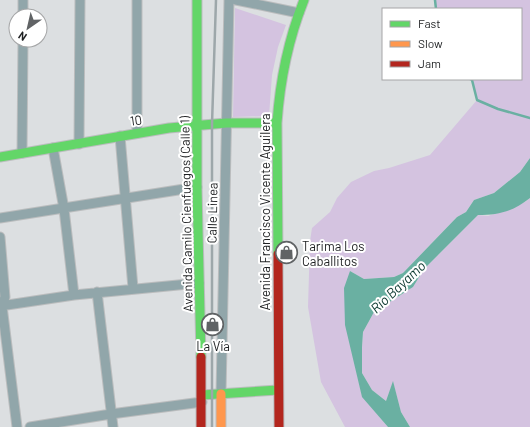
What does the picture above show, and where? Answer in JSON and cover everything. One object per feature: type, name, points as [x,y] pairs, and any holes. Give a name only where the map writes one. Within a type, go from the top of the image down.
[{"type":"main road","name":"Avenida Camilo Cienfuegos (Calle 1)","points":[[197,0],[197,187],[202,399],[201,427]]},
{"type":"main road","name":"Avenida Francisco Vicente Aguilera","points":[[279,427],[277,123],[279,88],[285,54],[304,0]]},
{"type":"main road","name":"10","points":[[0,157],[137,133],[227,123],[277,123]]},
{"type":"main road","points":[[202,399],[221,394],[278,390]]},
{"type":"main road","name":"Calle Linea","points":[[221,394],[221,427]]},
{"type":"street","points":[[79,144],[80,0]]},
{"type":"street","points":[[137,0],[137,133]]},
{"type":"street","name":"Calle Linea","points":[[221,394],[229,0]]},
{"type":"street","points":[[236,0],[299,13]]},
{"type":"street","points":[[22,153],[23,48]]},
{"type":"street","points":[[120,136],[133,288]]},
{"type":"street","points":[[54,148],[64,209],[74,295]]},
{"type":"street","points":[[0,218],[197,187]]},
{"type":"street","points":[[0,237],[5,297],[1,306],[17,427]]},
{"type":"street","points":[[1,306],[97,292],[199,283]]},
{"type":"street","points":[[97,292],[113,427]]},
{"type":"street","points":[[30,427],[202,399]]},
{"type":"shaded area","points":[[435,0],[530,0],[530,158],[520,172],[494,193],[474,200],[466,212],[457,217],[403,273],[394,277],[364,279],[350,271],[354,361],[362,396],[388,427],[345,427],[321,382],[308,307],[310,241],[312,228],[330,212],[337,198],[351,182],[374,171],[389,168],[430,155],[477,100],[472,80],[522,80],[522,8],[436,8]]},
{"type":"shaded area","points":[[235,8],[286,25],[278,47],[272,75],[269,116],[233,117]]},
{"type":"shaded area","points":[[530,198],[530,427],[410,427],[401,412],[393,382],[386,401],[372,390],[362,373],[363,332],[374,312],[413,287],[424,269],[478,215],[488,216],[525,202]]},
{"type":"water","name":"Río Bayamo","points":[[530,158],[530,198],[518,206],[506,211],[478,215],[424,269],[413,287],[374,312],[363,332],[362,373],[372,390],[386,401],[393,381],[401,412],[410,427],[388,427],[362,397],[345,325],[344,288],[350,271],[364,279],[394,277],[403,273],[457,217],[466,212],[474,200],[494,193],[520,172]]},
{"type":"waterway","points":[[435,0],[436,8]]},
{"type":"waterway","points":[[472,80],[477,100],[498,109],[530,118]]},
{"type":"railway","points":[[212,427],[212,124],[216,0]]},
{"type":"traffic: fast","points":[[197,0],[197,187],[201,357]]},
{"type":"traffic: fast","points":[[278,254],[278,107],[289,45],[304,0]]},
{"type":"traffic: fast","points":[[0,157],[169,128],[226,123],[277,123]]},
{"type":"traffic: fast","points":[[202,395],[278,390]]},
{"type":"traffic: slow","points":[[221,394],[221,427]]},
{"type":"traffic: jam","points":[[278,254],[279,427]]},
{"type":"traffic: jam","points":[[201,357],[201,427]]},
{"type":"place","name":"Tarima Los Caballitos","points":[[287,253]]},
{"type":"place","name":"La Vía","points":[[213,324]]}]
